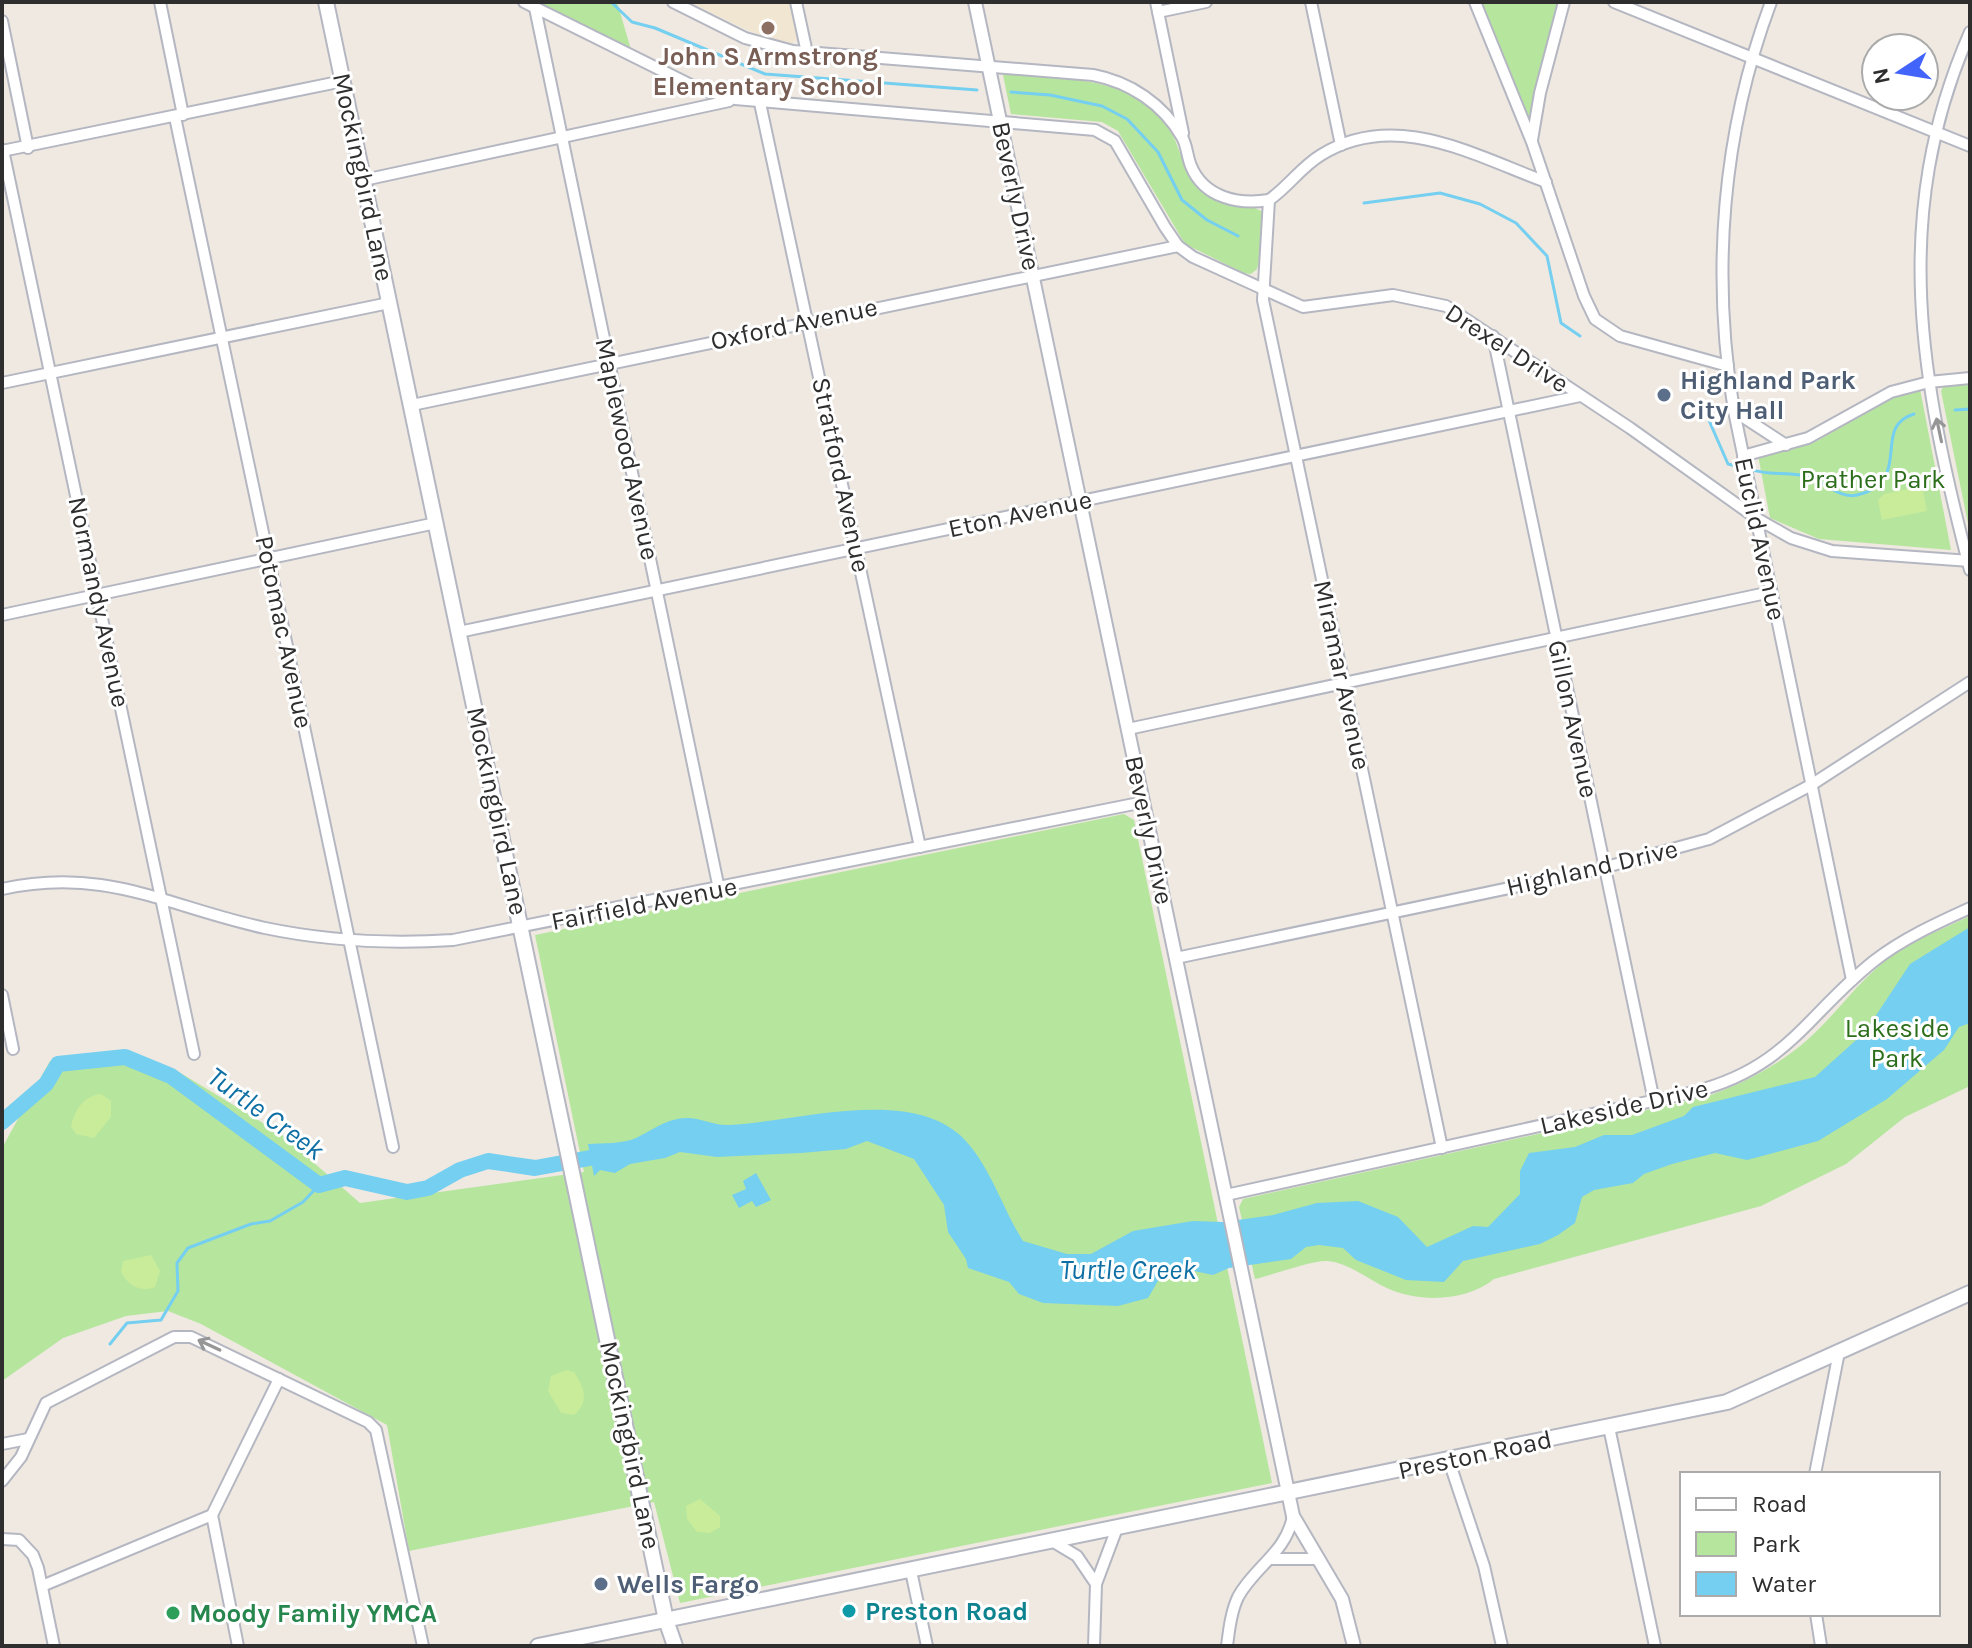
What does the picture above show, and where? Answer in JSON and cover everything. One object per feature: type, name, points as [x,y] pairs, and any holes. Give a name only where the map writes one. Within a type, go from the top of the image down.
[{"type":"main road","name":"Mockingbird Lane","points":[[326,2],[666,1620],[675,1646]]},
{"type":"main road","name":"Preston Road","points":[[538,1646],[1727,1402],[1970,1293]]},
{"type":"main road","name":"Mockingbird Lane","points":[[666,1620],[667,1646]]},
{"type":"street","name":"Potomac Avenue","points":[[160,2],[222,338],[393,1147]]},
{"type":"street","name":"Drexel Drive","points":[[524,2],[699,89],[735,99],[1078,126],[1106,134],[1125,156],[1178,246],[1193,257],[1303,307],[1328,306],[1384,295],[1415,297],[1446,306],[1756,518],[1791,538],[1832,551],[1969,564]]},
{"type":"street","points":[[673,2],[745,38],[807,53],[1093,75],[1124,83],[1155,105],[1184,139]]},
{"type":"street","points":[[796,2],[807,53]]},
{"type":"street","name":"Beverly Drive","points":[[975,2],[1293,1516],[1342,1599],[1354,1646]]},
{"type":"street","points":[[1206,2],[1157,7],[1193,171],[1209,189],[1228,200],[1269,200],[1312,161],[1341,145],[1379,134],[1419,136],[1546,182]]},
{"type":"street","points":[[1311,2],[1341,145]]},
{"type":"street","points":[[1475,2],[1532,142],[1584,296],[1602,326],[1620,336],[1728,366]]},
{"type":"street","points":[[1532,142],[1540,93],[1564,2]]},
{"type":"street","points":[[1614,2],[1970,146]]},
{"type":"street","name":"Euclid Avenue","points":[[1771,2],[1750,58],[1729,159],[1723,230],[1728,366],[1743,458],[1852,980]]},
{"type":"street","name":"Maplewood Avenue","points":[[535,8],[719,889]]},
{"type":"street","points":[[2,21],[28,148]]},
{"type":"street","points":[[1969,564],[1929,382],[1921,320],[1919,260],[1923,194],[1935,132],[1947,88],[1970,32]]},
{"type":"street","points":[[3,150],[28,148],[343,81]]},
{"type":"street","points":[[364,180],[735,99]]},
{"type":"street","name":"Stratford Avenue","points":[[760,103],[920,847]]},
{"type":"street","name":"Normandy Avenue","points":[[3,150],[194,1054]]},
{"type":"street","name":"Miramar Avenue","points":[[1269,200],[1262,290],[1442,1148]]},
{"type":"street","name":"Oxford Avenue","points":[[412,405],[1178,246]]},
{"type":"street","points":[[2,383],[389,303]]},
{"type":"street","name":"Gillon Avenue","points":[[1493,336],[1654,1101]]},
{"type":"street","points":[[1743,458],[1817,433],[1891,392],[1929,382],[1970,378]]},
{"type":"street","name":"Eton Avenue","points":[[459,632],[1580,396]]},
{"type":"street","points":[[1734,411],[1786,445]]},
{"type":"street","points":[[2,615],[436,523]]},
{"type":"street","points":[[1128,729],[1771,592]]},
{"type":"street","name":"Highland Drive","points":[[1176,958],[1605,868],[1709,839],[1811,785],[1970,682]]},
{"type":"street","name":"Fairfield Avenue","points":[[2,889],[67,881],[131,888],[262,927],[349,940],[433,941],[522,928],[1144,802]]},
{"type":"street","name":"Lakeside Drive","points":[[1226,1195],[1712,1088],[1767,1061],[1805,1030],[1852,980],[1888,950],[1970,908]]},
{"type":"street","points":[[2,995],[13,1049]]},
{"type":"street","points":[[2,1481],[16,1465],[46,1403],[174,1337],[191,1337],[368,1422],[376,1430],[423,1646]]},
{"type":"street","points":[[1815,1472],[1839,1352]]},
{"type":"street","points":[[238,1646],[212,1515],[279,1379]]},
{"type":"street","points":[[1609,1427],[1655,1646]]},
{"type":"street","points":[[2,1444],[28,1439]]},
{"type":"street","points":[[1449,1461],[1484,1566],[1502,1646]]},
{"type":"street","points":[[42,1586],[212,1515]]},
{"type":"street","points":[[1227,1646],[1232,1612],[1239,1597],[1286,1541],[1293,1516]]},
{"type":"street","points":[[1094,1646],[1096,1584],[1117,1528]]},
{"type":"street","points":[[2,1539],[19,1540],[26,1546],[42,1586],[54,1646]]},
{"type":"street","points":[[1052,1541],[1077,1556],[1096,1584]]},
{"type":"street","points":[[1271,1559],[1318,1559]]},
{"type":"street","points":[[911,1571],[927,1646]]},
{"type":"street","points":[[1816,1616],[1821,1646]]},
{"type":"shaded area","name":"John S Armstrong Elementary School","points":[[688,2],[789,2],[797,38],[792,44],[765,38]]},
{"type":"green space","points":[[536,2],[617,2],[632,53],[542,6]]},
{"type":"green space","points":[[1481,2],[1557,2],[1531,116],[1527,115]]},
{"type":"green space","points":[[1003,75],[1067,78],[1110,87],[1148,105],[1163,120],[1199,188],[1220,200],[1263,212],[1263,243],[1257,269],[1251,274],[1244,273],[1185,244],[1118,131],[1102,122],[1011,114]]},
{"type":"green space","points":[[1970,382],[1970,533],[1941,391],[1944,385]]},
{"type":"green space","name":"Prather Park","points":[[1920,389],[1951,550],[1819,539],[1770,518],[1757,450],[1817,441],[1893,396]]},
{"type":"green space","points":[[1922,486],[1927,511],[1882,520],[1878,500],[1884,494]]},
{"type":"green space","points":[[1124,814],[1134,820],[1272,1483],[680,1603],[654,1502],[409,1551],[387,1425],[201,1324],[168,1311],[126,1316],[63,1338],[2,1381],[2,1148],[50,1061],[124,1053],[179,1072],[281,1134],[360,1203],[584,1172],[535,935]]},
{"type":"green space","name":"Lakeside Park","points":[[1970,916],[1970,1086],[1905,1117],[1846,1164],[1761,1206],[1494,1279],[1458,1296],[1429,1298],[1401,1293],[1343,1265],[1327,1261],[1255,1279],[1239,1207],[1243,1199],[1719,1092],[1758,1074],[1795,1050],[1893,955]]},
{"type":"green space","points":[[101,1094],[111,1101],[111,1117],[94,1138],[76,1134],[71,1127],[77,1110],[84,1101]]},
{"type":"green space","points":[[151,1255],[160,1271],[155,1287],[135,1287],[121,1272],[123,1261]]},
{"type":"green space","points":[[566,1370],[574,1372],[584,1394],[582,1405],[574,1415],[561,1413],[548,1391],[551,1376]]},
{"type":"green space","points":[[700,1499],[720,1516],[720,1527],[710,1533],[697,1532],[687,1519],[686,1506]]},
{"type":"water","points":[[1970,927],[1970,1023],[1959,1027],[1944,1050],[1887,1099],[1818,1141],[1747,1160],[1715,1153],[1644,1174],[1633,1183],[1594,1190],[1582,1197],[1575,1223],[1558,1235],[1540,1244],[1463,1261],[1444,1282],[1406,1280],[1356,1260],[1343,1248],[1319,1245],[1306,1247],[1291,1259],[1229,1268],[1213,1275],[1180,1268],[1158,1281],[1148,1298],[1118,1306],[1043,1303],[1019,1294],[1009,1282],[968,1268],[966,1259],[948,1232],[944,1205],[914,1159],[867,1141],[846,1149],[801,1153],[717,1157],[680,1152],[630,1164],[615,1173],[600,1170],[594,1176],[588,1144],[631,1140],[680,1119],[692,1118],[729,1125],[850,1111],[911,1113],[938,1121],[961,1136],[971,1147],[1023,1241],[1067,1254],[1091,1254],[1133,1231],[1193,1221],[1223,1222],[1273,1215],[1317,1203],[1358,1201],[1398,1217],[1427,1247],[1473,1226],[1488,1227],[1520,1194],[1520,1171],[1529,1153],[1575,1147],[1604,1135],[1632,1135],[1684,1116],[1693,1107],[1815,1077],[1865,1032],[1910,964]]},
{"type":"water","points":[[756,1173],[771,1200],[756,1207],[752,1201],[739,1208],[732,1195],[746,1189],[743,1181]]},
{"type":"waterway","points":[[611,2],[632,22],[655,28],[765,74],[977,90]]},
{"type":"waterway","points":[[1011,92],[1050,95],[1102,106],[1127,119],[1158,152],[1182,200],[1207,220],[1238,236]]},
{"type":"waterway","points":[[1364,203],[1440,193],[1480,204],[1516,223],[1547,256],[1561,323],[1580,336]]},
{"type":"waterway","points":[[1704,409],[1728,464],[1807,476],[1851,496],[1874,488],[1884,478],[1889,467],[1895,430],[1901,421],[1914,414]]},
{"type":"waterway","points":[[1955,410],[1970,409]]},
{"type":"waterway","name":"Turtle Creek","points":[[2,1122],[46,1084],[58,1064],[125,1057],[171,1076],[319,1185],[345,1178],[407,1192],[428,1188],[460,1170],[488,1161],[535,1168],[612,1154]]},
{"type":"waterway","points":[[110,1344],[127,1323],[161,1320],[178,1291],[177,1263],[188,1248],[251,1224],[270,1221],[303,1202],[319,1185]]},
{"type":"place","name":"John S Armstrong Elementary School","points":[[768,28]]},
{"type":"place","name":"Highland Park City Hall","points":[[1664,395]]},
{"type":"place","name":"Wells Fargo","points":[[601,1584]]},
{"type":"place","name":"Preston Road","points":[[849,1611]]},
{"type":"place","name":"Moody Family YMCA","points":[[173,1613]]}]
